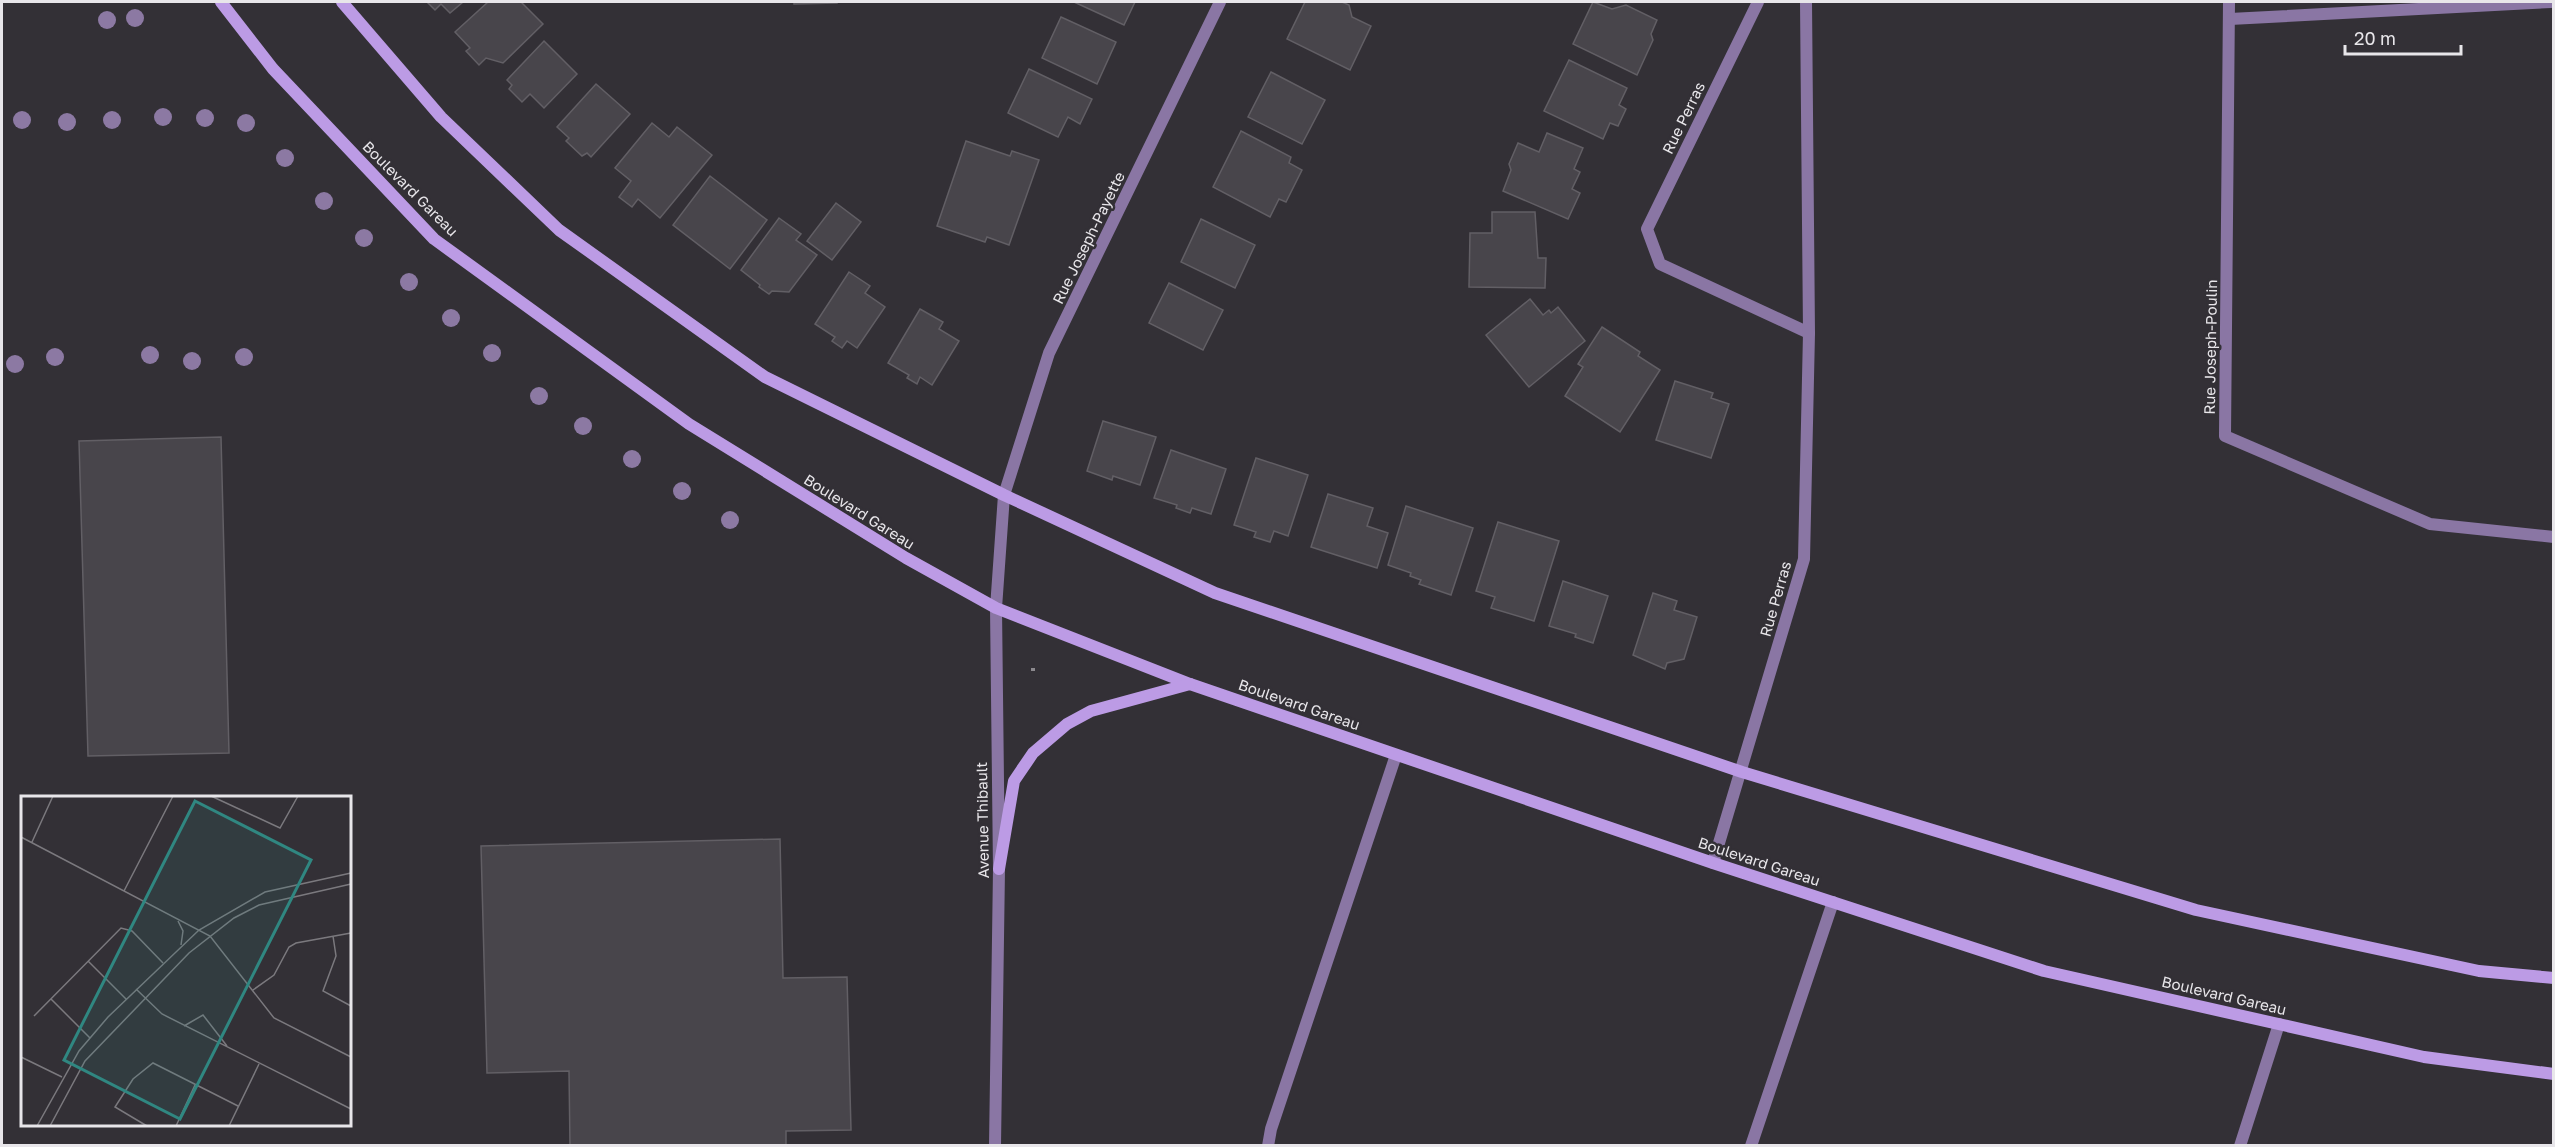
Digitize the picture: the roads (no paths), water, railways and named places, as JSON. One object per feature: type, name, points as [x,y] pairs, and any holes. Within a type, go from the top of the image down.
[{"type":"street","name":"Boulevard Gareau","points":[[221,2],[273,69],[434,239],[689,424],[906,558],[996,608],[1190,684],[1713,863],[2044,971],[2424,1057],[2553,1074]]},
{"type":"street","points":[[342,2],[441,117],[559,230],[765,377],[1004,495],[1215,593],[1742,772],[2196,910],[2479,971],[2553,978]]},
{"type":"street","name":"Rue Joseph-Payette","points":[[1004,495],[1050,353],[1220,2]]},
{"type":"street","name":"Rue Perras","points":[[1758,2],[1647,229],[1660,264],[1809,333]]},
{"type":"street","name":"Rue Perras","points":[[1713,863],[1804,559],[1809,333],[1806,2]]},
{"type":"street","name":"Rue Joseph-Poulin","points":[[2229,2],[2225,436],[2430,524],[2553,537]]},
{"type":"street","points":[[2229,19],[2551,2]]},
{"type":"street","name":"Avenue Thibault","points":[[995,1146],[999,869],[996,608],[1004,495]]},
{"type":"street","points":[[999,869],[1014,781],[1033,753],[1066,724],[1091,711],[1190,684]]},
{"type":"street","points":[[1268,1146],[1271,1129],[1396,755]]},
{"type":"street","points":[[1751,1146],[1833,902]]},
{"type":"street","points":[[2240,1146],[2279,1024]]}]
